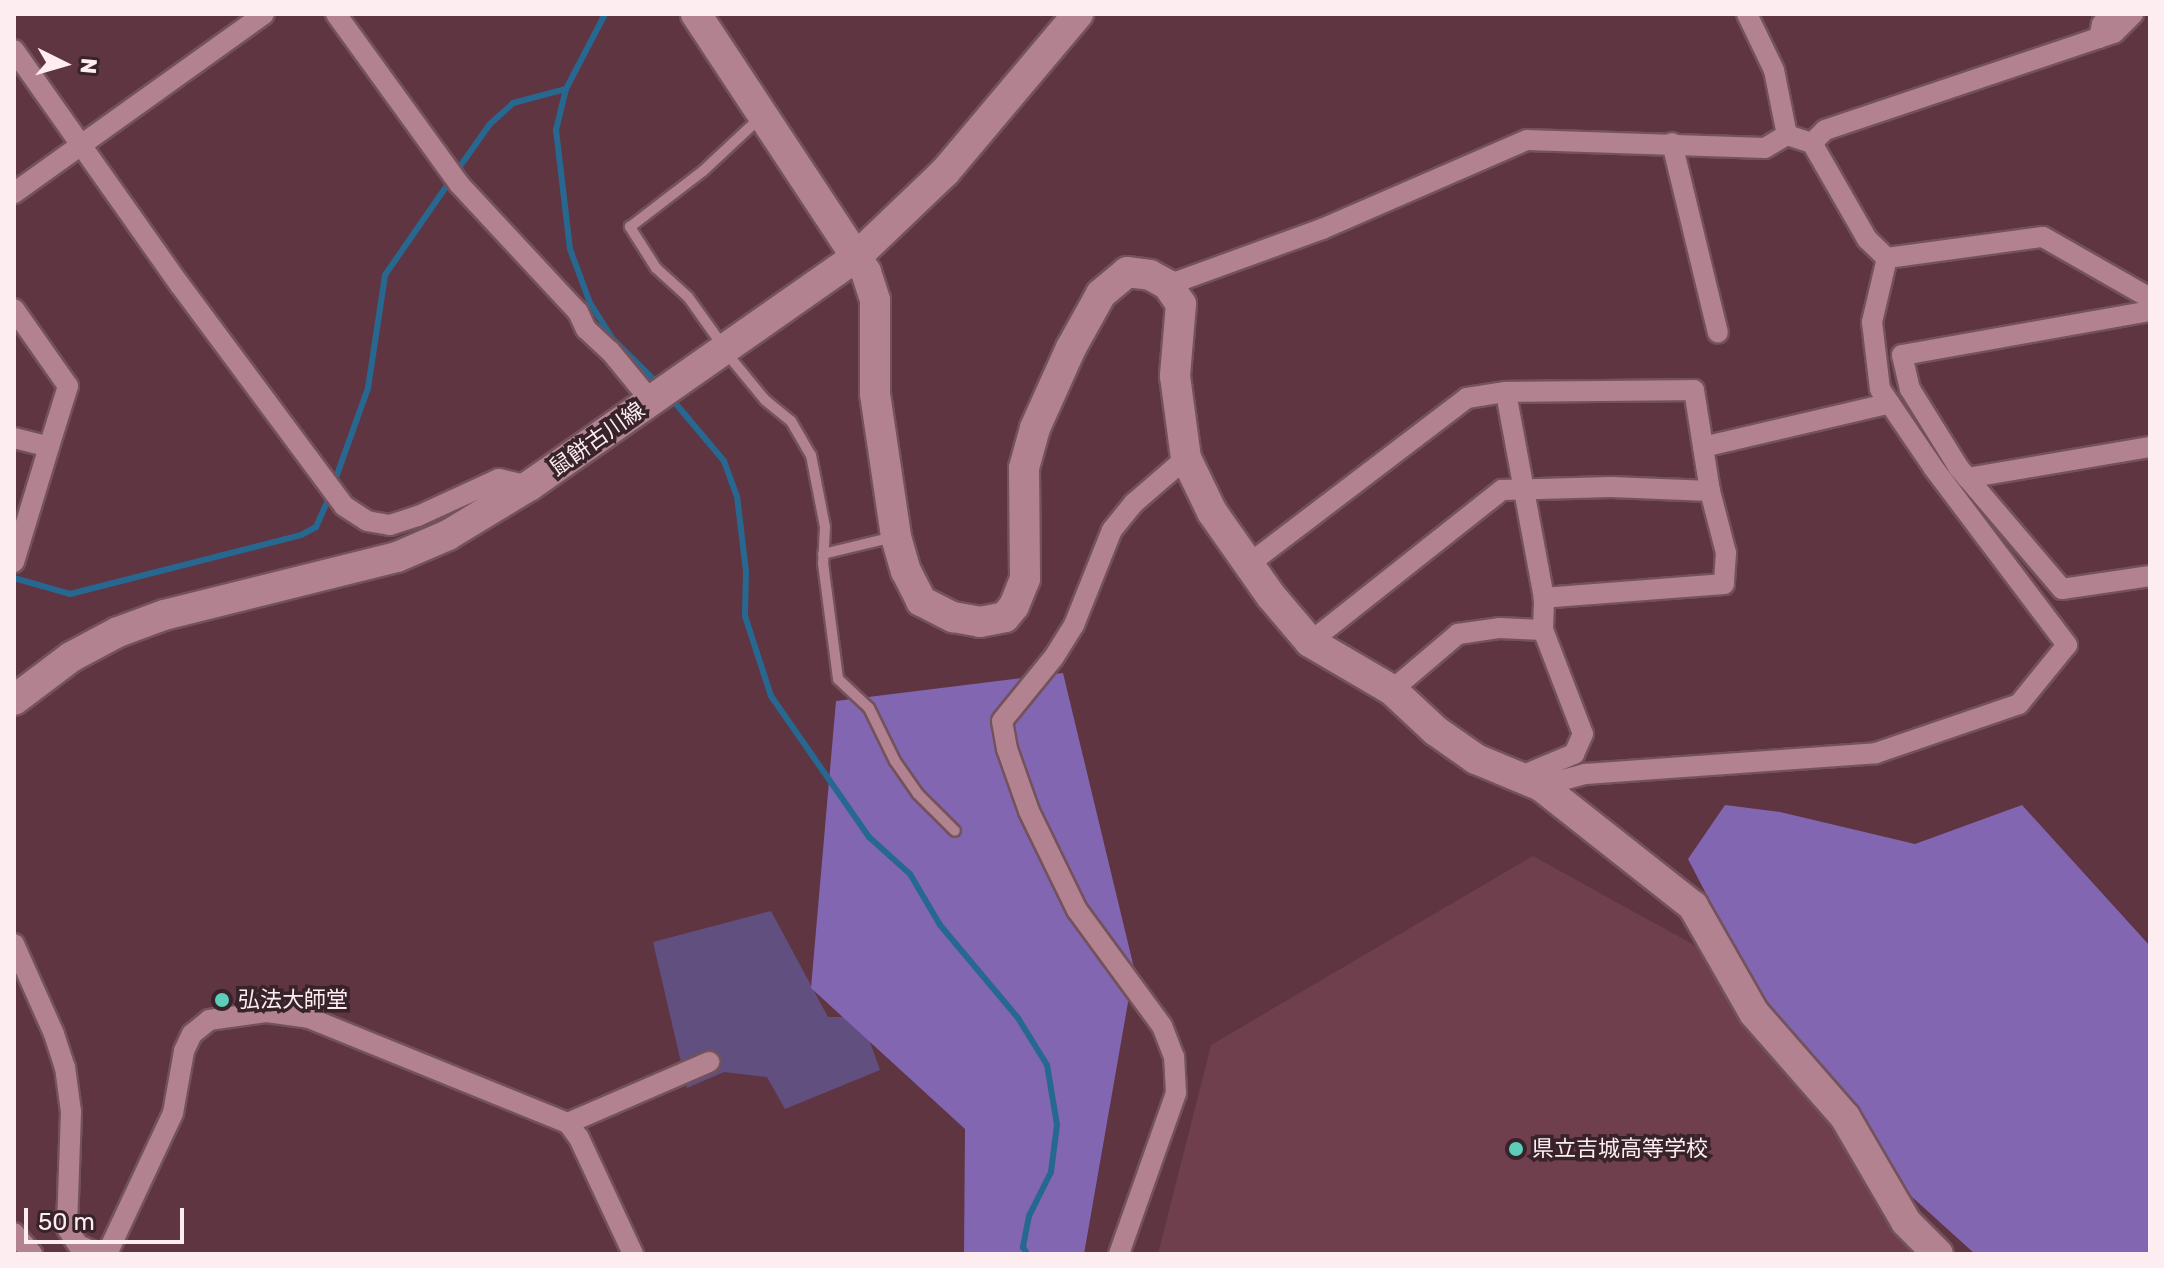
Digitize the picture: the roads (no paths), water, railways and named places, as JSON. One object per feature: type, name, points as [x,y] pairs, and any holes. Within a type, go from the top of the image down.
[{"type":"street","points":[[14,193],[264,14]]},
{"type":"street","points":[[336,14],[455,178],[578,312],[586,329],[659,395]]},
{"type":"street","points":[[696,14],[866,272],[875,300],[875,394],[896,537],[906,571],[921,601],[953,617],[967,620],[980,622],[1005,617],[1025,579],[1024,468],[1035,428],[1065,361],[1101,294],[1127,272],[1150,275],[1168,285],[1181,304],[1175,376],[1186,458],[1212,512],[1310,642],[1392,690],[1436,731],[1476,759],[1530,781],[1693,906],[1754,1013],[1845,1117],[1906,1222],[1938,1254]]},
{"type":"street","name":"鼠餅古川線","points":[[14,700],[71,657],[130,627],[164,615],[397,557],[448,535],[529,486],[659,395],[728,354],[856,257],[945,172],[1078,14]]},
{"type":"street","points":[[1747,14],[1774,70],[1787,135]]},
{"type":"street","points":[[2099,38],[2102,24],[2110,14]]},
{"type":"street","points":[[1812,143],[1825,130],[2114,33],[2133,14]]},
{"type":"street","points":[[14,50],[341,503],[367,521],[390,525],[418,516],[499,479],[529,486]]},
{"type":"street","points":[[1168,285],[1322,229],[1527,140],[1765,148],[1787,135],[1812,143],[1867,239],[1887,258]]},
{"type":"street","points":[[1672,143],[1718,333]]},
{"type":"street","points":[[1887,258],[2043,237],[2150,298]]},
{"type":"street","points":[[1530,781],[1585,774],[1876,753],[2019,704],[2067,645],[1880,389],[1872,322],[1887,258]]},
{"type":"street","points":[[14,309],[68,386],[14,562]]},
{"type":"street","points":[[2150,311],[1902,355],[1910,389],[1959,468],[2062,589],[2150,576]]},
{"type":"street","points":[[1249,564],[1467,398],[1506,392],[1694,390],[1710,491],[1726,553],[1724,584],[1544,598]]},
{"type":"street","points":[[1506,392],[1530,539],[1544,598],[1543,630],[1583,734],[1574,754],[1530,781]]},
{"type":"street","points":[[1703,447],[1890,403]]},
{"type":"street","points":[[14,438],[49,447]]},
{"type":"street","points":[[1967,478],[2150,447]]},
{"type":"street","points":[[1119,1254],[1176,1093],[1174,1057],[1162,1026],[1077,910],[1029,811],[1007,749],[1002,721],[1054,657],[1074,625],[1112,530],[1134,503],[1186,458]]},
{"type":"street","points":[[1310,642],[1502,490],[1611,487],[1710,491]]},
{"type":"street","points":[[1392,690],[1458,634],[1499,628],[1543,630]]},
{"type":"street","points":[[14,944],[25,975],[54,1034],[65,1067],[71,1112],[67,1228],[78,1245],[98,1254]]},
{"type":"street","points":[[107,1254],[173,1113],[184,1051],[198,1027],[209,1020],[267,1012],[309,1018],[568,1123],[579,1138],[633,1254]]},
{"type":"street","points":[[568,1123],[709,1062]]},
{"type":"street","points":[[14,1233],[32,1254]]},
{"type":"lane","points":[[763,115],[703,171],[630,227],[656,268],[688,297],[765,400],[791,421],[811,455],[822,502],[827,544],[823,554],[838,679],[869,708],[895,761],[918,794],[955,831]]},
{"type":"lane","points":[[823,554],[896,537]]},
{"type":"waterway","points":[[605,14],[566,89],[556,130],[570,249],[590,303],[612,338],[658,384]]},
{"type":"waterway","points":[[456,172],[490,124],[513,103],[566,89]]},
{"type":"waterway","points":[[334,483],[368,388],[385,275],[450,181]]},
{"type":"waterway","points":[[671,398],[724,461],[737,496],[746,571],[745,616],[771,696],[869,837],[910,874],[940,925],[1018,1018],[1047,1065],[1057,1125],[1051,1172],[1029,1216],[1023,1247],[1027,1254]]},
{"type":"waterway","points":[[14,578],[70,594],[301,535],[316,527],[331,493]]},
{"type":"place","name":"弘法大師堂","points":[[222,1000]]},
{"type":"place","name":"県立吉城高等学校","points":[[1516,1149]]}]
